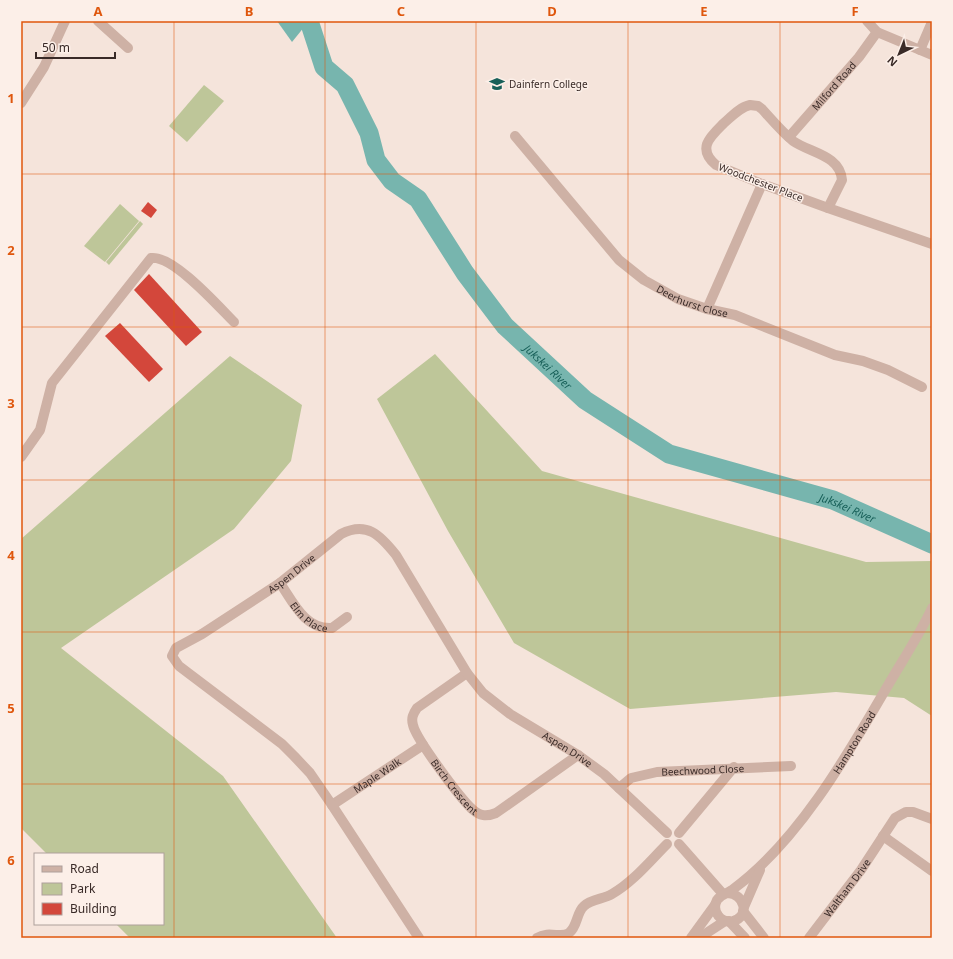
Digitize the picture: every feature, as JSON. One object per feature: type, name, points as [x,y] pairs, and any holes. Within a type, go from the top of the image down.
[{"type":"street","points":[[21,103],[44,67],[65,21]]},
{"type":"street","points":[[98,21],[128,48]]},
{"type":"street","points":[[867,21],[877,32],[932,55]]},
{"type":"street","points":[[920,50],[932,22]]},
{"type":"street","name":"Milford Road","points":[[788,137],[859,56],[877,32]]},
{"type":"street","name":"Woodchester Place","points":[[828,208],[842,180],[838,166],[828,158],[802,146],[788,137],[758,106],[750,105],[738,112],[709,138],[706,151],[710,160],[716,165],[762,184],[828,208],[932,244]]},
{"type":"street","name":"Deerhurst Close","points":[[514,136],[625,266],[669,294],[707,309],[735,315],[835,355],[888,370],[922,387]]},
{"type":"street","points":[[707,309],[762,184]]},
{"type":"street","points":[[21,457],[37,435],[52,383],[150,258],[156,258],[183,272],[234,322]]},
{"type":"street","name":"Aspen Drive","points":[[419,938],[310,773],[282,744],[179,666],[172,656],[176,648],[202,634],[280,583],[341,534],[361,528],[370,530],[380,538],[396,555],[467,673],[477,687],[491,701],[578,755],[604,774],[667,833]]},
{"type":"street","name":"Elm Place","points":[[280,583],[306,620],[314,626],[332,628],[347,617]]},
{"type":"street","name":"Hampton Road","points":[[691,938],[716,906],[718,899],[762,867],[795,827],[857,739],[918,636],[932,608]]},
{"type":"street","name":"Birch Crescent","points":[[467,673],[430,698],[413,713],[413,726],[423,745],[465,803],[479,815],[488,816],[511,803],[578,755]]},
{"type":"street","name":"Maple Walk","points":[[332,805],[423,745]]},
{"type":"street","name":"Beechwood Close","points":[[619,788],[631,778],[645,774],[734,767],[791,766]]},
{"type":"street","points":[[679,833],[734,767]]},
{"type":"street","name":"Waltham Drive","points":[[809,938],[861,870],[895,818],[906,812],[913,812],[932,819]]},
{"type":"street","points":[[679,833],[672,831],[667,833],[665,837],[667,844],[672,847],[679,844]]},
{"type":"street","points":[[679,833],[681,837],[679,844]]},
{"type":"street","points":[[883,836],[932,871]]},
{"type":"street","points":[[538,938],[547,933],[568,934],[574,927],[584,906],[613,894],[667,844]]},
{"type":"street","points":[[679,844],[726,894],[732,893],[740,898],[744,909],[764,938]]},
{"type":"street","name":"Hampton Road","points":[[744,909],[762,867]]},
{"type":"street","points":[[716,906],[717,913],[745,938]]},
{"type":"street","points":[[699,938],[727,921],[738,919],[744,909]]},
{"type":"green space","points":[[204,85],[224,101],[187,142],[169,126]]},
{"type":"green space","points":[[120,204],[139,221],[105,262],[84,246]]},
{"type":"green space","points":[[140,221],[143,224],[109,265],[106,262]]},
{"type":"green space","points":[[435,354],[542,471],[866,562],[932,561],[932,716],[904,698],[836,692],[630,709],[514,643],[448,531],[377,399]]},
{"type":"green space","points":[[230,356],[302,405],[291,461],[234,529],[61,648],[223,776],[337,938],[130,938],[117,925],[164,925],[164,853],[46,853],[21,828],[21,539]]},
{"type":"water","points":[[277,21],[309,21],[292,42]]},
{"type":"building","points":[[148,202],[157,210],[151,218],[141,211]]},
{"type":"building","points":[[149,274],[202,332],[186,346],[134,290]]},
{"type":"building","points":[[120,323],[163,369],[149,382],[105,336]]},
{"type":"waterway","name":"Jukskei River","points":[[309,21],[324,67],[345,85],[369,133],[376,160],[392,181],[418,199],[465,273],[505,326],[585,400],[669,454],[833,500],[932,544]]},
{"type":"place","name":"Dainfern College","points":[[497,84]]}]
